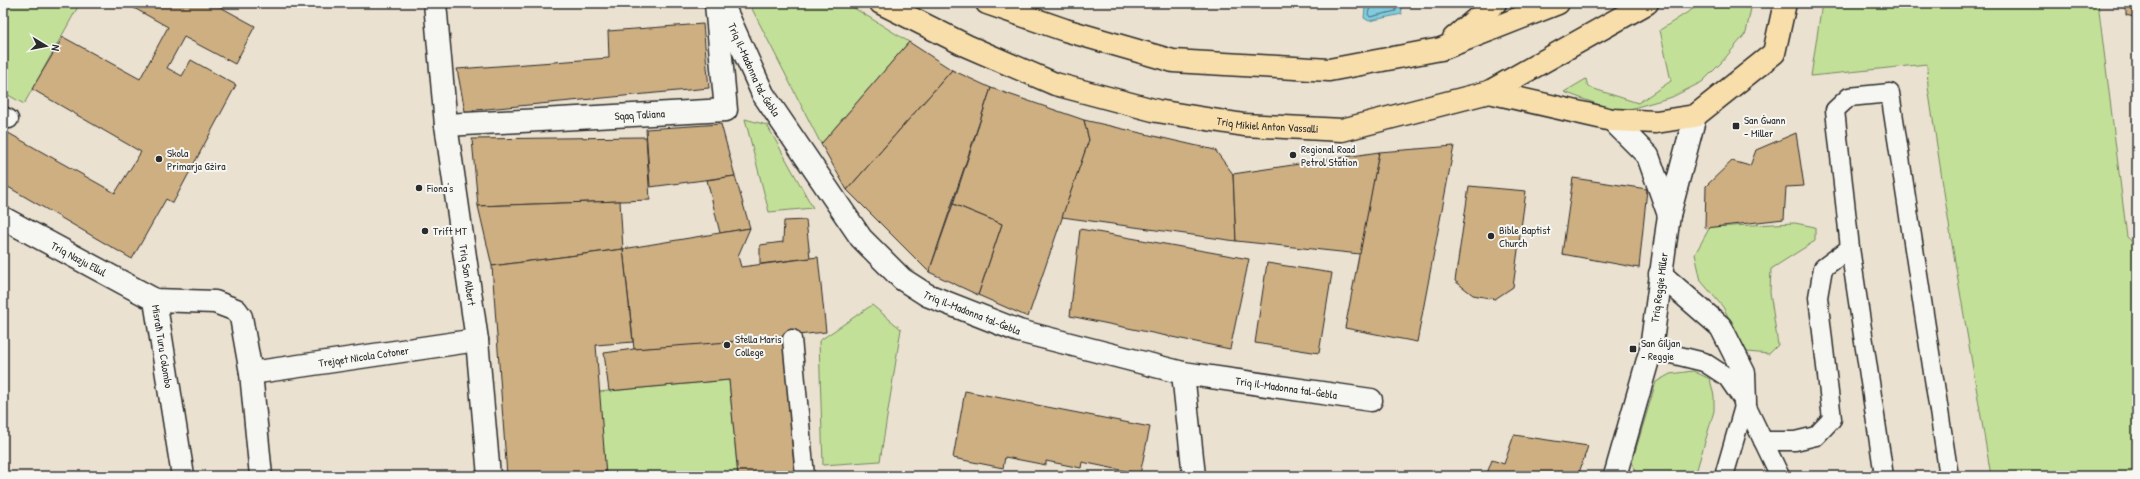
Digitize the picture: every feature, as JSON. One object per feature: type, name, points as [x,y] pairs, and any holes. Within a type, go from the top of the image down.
[{"type":"highway","points":[[987,3],[1064,30],[1173,61],[1329,70],[1441,49],[1558,3]]},
{"type":"highway","points":[[1441,49],[1496,3]]},
{"type":"highway","name":"Triq Mikiel Anton Vassalli","points":[[881,4],[967,46],[1054,84],[1157,111],[1244,125],[1342,130],[1489,92],[1647,3]]},
{"type":"highway","points":[[1489,92],[1612,120],[1656,122],[1695,116],[1774,53],[1786,3]]},
{"type":"street","name":"Triq San Albert","points":[[435,3],[446,125],[477,340],[489,476]]},
{"type":"street","name":"Sqaq Taliana","points":[[446,125],[726,110],[716,3]]},
{"type":"street","name":"Triq il-Madonna tal-Ġebla","points":[[722,3],[763,94],[861,238],[902,279],[927,295],[1019,331],[1183,373],[1370,400]]},
{"type":"street","name":"Triq Reggie Miller","points":[[1615,476],[1651,349],[1669,215],[1695,116]]},
{"type":"street","name":"Triq Reggie Miller","points":[[1612,120],[1648,156],[1669,215]]},
{"type":"street","name":"Triq Nazju Ellul","points":[[3,218],[155,300]]},
{"type":"street","points":[[1660,274],[1721,327],[1744,373],[1745,403]]},
{"type":"street","name":"Misraħ Turu Colombo","points":[[183,476],[155,300],[215,302],[236,310],[241,317],[251,373],[261,476]]},
{"type":"street","name":"Trejqet Nicola Cotoner","points":[[251,373],[477,340]]},
{"type":"street","points":[[1183,373],[1194,476]]},
{"type":"lane","points":[[1884,476],[1850,248],[1835,110],[1849,98],[1890,93],[1949,476]]},
{"type":"lane","points":[[1763,441],[1795,441],[1816,436],[1832,419],[1818,298],[1823,268],[1850,248]]},
{"type":"lane","points":[[792,339],[805,476]]},
{"type":"lane","points":[[1651,349],[1704,362],[1727,377],[1745,403],[1780,476]]},
{"type":"lane","points":[[1724,476],[1745,403]]},
{"type":"green space","points":[[3,3],[80,3],[24,104],[3,92]]},
{"type":"green space","points":[[749,3],[846,3],[909,42],[821,144]]},
{"type":"green space","points":[[1702,3],[1752,3],[1746,33],[1721,63],[1702,82],[1672,97],[1619,112],[1564,92],[1586,79],[1588,87],[1638,103],[1671,81],[1660,30]]},
{"type":"green space","points":[[1822,3],[2098,3],[2127,237],[2137,246],[2137,476],[1991,476],[1952,244],[1928,87],[1927,64],[1811,76]]},
{"type":"green space","points":[[745,119],[767,125],[813,208],[769,212]]},
{"type":"green space","points":[[1795,223],[1815,227],[1815,241],[1771,269],[1770,292],[1778,345],[1769,354],[1747,352],[1723,307],[1701,281],[1695,254],[1710,227]]},
{"type":"green space","points":[[872,305],[901,329],[880,461],[823,465],[819,341]]},
{"type":"green space","points":[[1693,371],[1710,379],[1714,396],[1714,411],[1695,476],[1636,476],[1632,462],[1656,382],[1670,374]]},
{"type":"green space","points":[[729,380],[738,476],[606,476],[598,392]]},
{"type":"water","points":[[1368,3],[1400,3],[1402,14],[1369,21],[1364,18],[1365,7]]},
{"type":"building","points":[[125,3],[213,3],[255,26],[235,64],[184,37],[167,68],[182,76],[191,60],[236,85],[173,203],[166,199],[132,259],[3,184],[3,130],[115,193],[141,152],[32,89],[63,37],[140,79],[168,27]]},
{"type":"building","points":[[2126,3],[2137,3],[2137,18],[2126,15]]},
{"type":"building","points":[[703,24],[709,88],[465,111],[457,69],[609,58],[608,31]]},
{"type":"building","points":[[909,42],[952,70],[847,190],[821,144]]},
{"type":"building","points":[[952,70],[991,88],[929,272],[847,190]]},
{"type":"building","points":[[991,88],[1084,120],[1089,140],[1028,317],[978,295],[1002,224],[953,204]]},
{"type":"building","points":[[1084,120],[1215,150],[1233,174],[1236,241],[1062,217],[1089,140]]},
{"type":"building","points":[[721,124],[735,176],[650,187],[646,129]]},
{"type":"building","points":[[1796,133],[1804,186],[1786,187],[1784,219],[1705,228],[1706,186],[1732,161],[1750,166],[1756,150]]},
{"type":"building","points":[[646,137],[650,200],[478,206],[472,139]]},
{"type":"building","points":[[1454,146],[1417,342],[1345,328],[1379,152]]},
{"type":"building","points":[[1379,152],[1360,254],[1236,241],[1233,174]]},
{"type":"building","points":[[735,176],[750,228],[720,233],[707,180]]},
{"type":"building","points":[[1573,178],[1647,189],[1639,268],[1562,254]]},
{"type":"building","name":"Bible Baptist Church","points":[[1469,186],[1526,191],[1513,287],[1495,299],[1473,295],[1455,281]]},
{"type":"building","points":[[620,201],[623,249],[492,266],[478,206]]},
{"type":"building","points":[[953,204],[1002,224],[978,295],[929,272]]},
{"type":"building","points":[[806,220],[810,258],[760,264],[760,245],[783,242],[784,221]]},
{"type":"building","points":[[750,228],[738,256],[741,267],[818,257],[826,332],[702,345],[634,349],[623,249]]},
{"type":"building","points":[[1080,229],[1249,259],[1230,349],[1070,316]]},
{"type":"building","points":[[623,249],[633,342],[596,345],[606,476],[507,476],[492,266]]},
{"type":"building","points":[[1267,263],[1332,273],[1319,353],[1255,343]]},
{"type":"building","points":[[783,338],[795,476],[738,476],[729,380],[609,391],[604,353],[634,349]]},
{"type":"building","points":[[965,391],[1150,427],[1140,474],[1082,462],[1081,468],[1046,461],[1046,465],[1005,457],[1003,468],[953,458]]},
{"type":"building","points":[[1514,435],[1588,446],[1578,476],[1486,476],[1492,460],[1504,464]]},
{"type":"place","name":"San Ġwann - Miller","points":[[1736,126]]},
{"type":"place","name":"Regional Road Petrol Station","points":[[1293,155]]},
{"type":"place","name":"Skola Primarja Gżira","points":[[159,159]]},
{"type":"place","name":"Fiona's","points":[[419,188]]},
{"type":"place","name":"Trift MT","points":[[425,231]]},
{"type":"place","name":"Bible Baptist Church","points":[[1491,236]]},
{"type":"place","name":"Stella Maris College","points":[[727,345]]},
{"type":"place","name":"San Ġiljan - Reggie","points":[[1633,349]]}]
